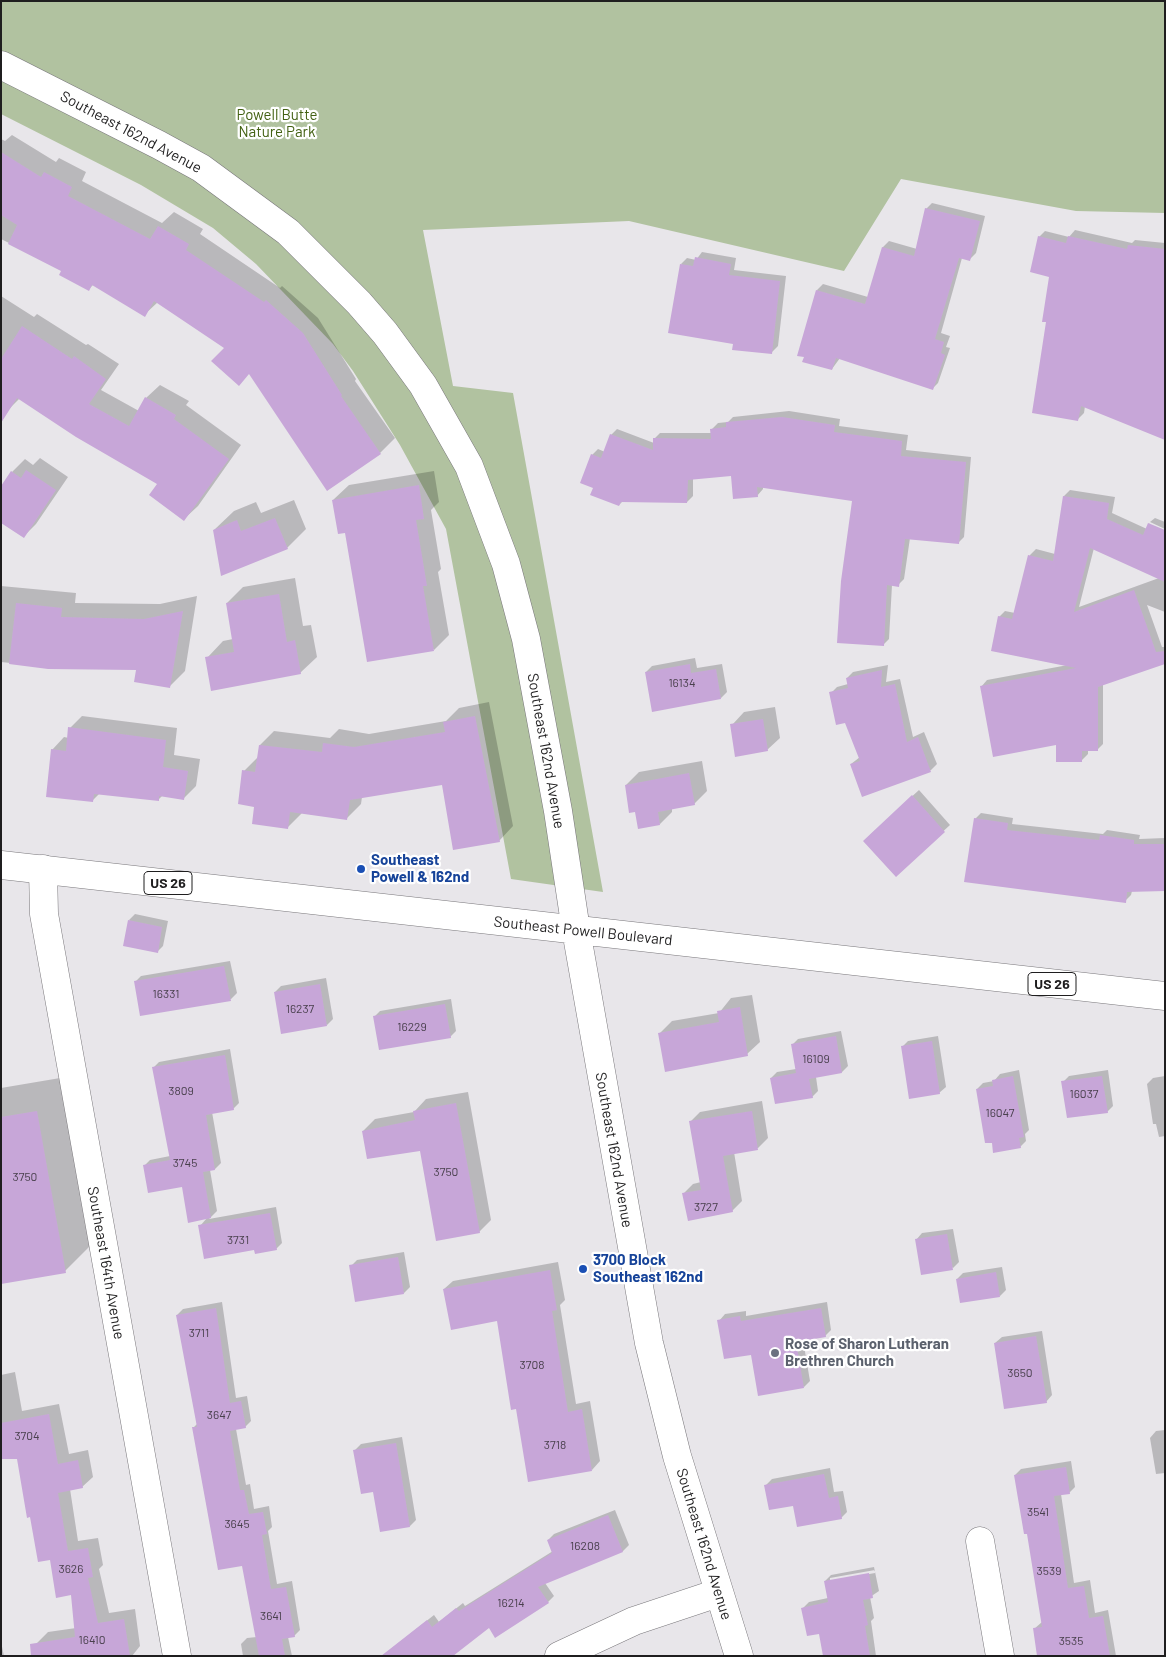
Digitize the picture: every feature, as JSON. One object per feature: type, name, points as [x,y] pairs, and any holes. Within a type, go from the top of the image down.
[{"type":"street","name":"Southeast 162nd Avenue","points":[[1,64],[184,159],[280,226],[311,253],[385,333],[422,385],[469,466],[506,564],[526,639],[558,811],[576,930],[647,1333],[677,1456],[739,1656]]},
{"type":"street","name":"Southeast Powell Boulevard","points":[[1,864],[1165,996]]},
{"type":"street","name":"Southeast 164th Avenue","points":[[43,869],[44,914],[178,1656]]},
{"type":"street","points":[[980,1541],[1000,1656]]},
{"type":"street","points":[[559,1656],[634,1621],[718,1593]]},
{"type":"green space","name":"Powell Butte Nature Park","points":[[1,1],[1165,1],[1165,213],[1076,211],[901,179],[844,271],[629,221],[423,230],[453,386],[513,393],[603,892],[511,879],[446,529],[400,445],[353,371],[333,344],[256,264],[213,228],[141,185],[1,114]]},
{"type":"building","points":[[1,152],[41,177],[44,172],[72,187],[68,196],[150,239],[158,226],[189,244],[186,250],[264,302],[266,300],[303,333],[341,396],[381,454],[327,491],[249,374],[239,386],[211,361],[224,348],[154,301],[145,317],[92,285],[89,291],[59,275],[61,271],[8,244],[17,225],[1,215]]},
{"type":"building","points":[[925,208],[980,221],[970,261],[959,258],[935,339],[944,342],[941,353],[945,355],[933,390],[836,358],[832,370],[802,362],[804,357],[797,356],[816,290],[865,304],[882,247],[914,256]]},
{"type":"building","points":[[1038,236],[1066,243],[1068,236],[1127,249],[1128,245],[1165,249],[1165,440],[1081,406],[1078,421],[1032,413],[1046,322],[1042,322],[1049,277],[1030,272]]},
{"type":"building","points":[[695,257],[731,264],[729,275],[780,281],[772,354],[732,350],[733,344],[668,333],[680,264],[693,266]]},
{"type":"building","points":[[22,326],[72,359],[74,356],[106,379],[89,404],[129,426],[145,397],[176,415],[174,419],[229,459],[184,521],[149,495],[157,484],[76,437],[17,398],[1,423],[1,359]]},
{"type":"building","points":[[782,417],[835,425],[834,432],[902,441],[901,456],[966,462],[959,544],[905,539],[899,587],[887,585],[884,646],[837,643],[841,581],[852,501],[757,487],[758,497],[733,499],[731,476],[688,480],[687,503],[621,502],[619,506],[590,495],[593,488],[580,483],[591,454],[601,458],[610,434],[653,450],[653,438],[711,439],[710,429],[726,427],[726,422]]},
{"type":"building","points":[[26,470],[56,490],[24,538],[1,523],[1,486],[11,471],[21,478]]},
{"type":"building","points":[[419,485],[424,519],[416,520],[427,586],[423,586],[434,651],[367,662],[345,533],[338,534],[332,500]]},
{"type":"building","points":[[1063,496],[1109,503],[1107,519],[1143,535],[1148,523],[1165,530],[1165,582],[1090,548],[1074,612],[1134,590],[1156,652],[1165,651],[1165,664],[1098,687],[1098,751],[1082,751],[1082,762],[1056,762],[1056,745],[993,757],[980,686],[1076,668],[991,651],[998,616],[1012,619],[1028,555],[1053,561]]},
{"type":"building","points":[[275,518],[288,549],[221,576],[213,530],[237,520],[241,531]]},
{"type":"building","points":[[279,594],[287,642],[295,640],[301,674],[211,691],[205,657],[234,652],[226,603]]},
{"type":"building","points":[[16,603],[62,608],[61,617],[144,619],[183,611],[170,688],[134,682],[136,670],[48,669],[9,664]]},
{"type":"building","points":[[690,664],[691,673],[716,669],[721,699],[652,712],[645,672]]},
{"type":"building","points":[[882,670],[881,687],[895,684],[907,742],[918,737],[931,772],[862,797],[850,764],[860,761],[845,723],[836,725],[829,692],[848,688],[846,678]]},
{"type":"building","points":[[475,716],[500,842],[453,850],[442,785],[350,800],[347,820],[290,812],[288,829],[252,824],[254,807],[238,804],[242,770],[255,772],[259,745],[322,752],[323,743],[354,747],[445,732],[443,722]]},
{"type":"building","points":[[763,719],[768,751],[735,757],[730,724]]},
{"type":"building","points":[[68,727],[166,740],[163,767],[188,771],[184,800],[159,796],[159,801],[94,794],[93,802],[46,797],[51,749],[66,751]]},
{"type":"building","points":[[689,773],[695,805],[658,812],[660,825],[638,829],[635,812],[629,813],[625,785]]},
{"type":"building","points":[[912,795],[945,832],[896,877],[863,841]]},
{"type":"building","points":[[974,818],[1008,823],[1007,830],[1099,840],[1100,835],[1134,840],[1134,844],[1165,844],[1165,891],[1127,892],[1126,903],[964,882]]},
{"type":"building","points":[[128,920],[162,927],[158,953],[123,946]]},
{"type":"building","points":[[224,966],[231,1001],[140,1016],[134,981]]},
{"type":"building","points":[[320,984],[327,1026],[281,1034],[274,992]]},
{"type":"building","points":[[445,1004],[451,1038],[379,1050],[373,1016]]},
{"type":"building","points":[[740,1007],[748,1056],[665,1072],[658,1033],[719,1022],[717,1011]]},
{"type":"building","points":[[836,1036],[842,1073],[809,1079],[813,1098],[775,1104],[770,1078],[796,1073],[791,1044]]},
{"type":"building","points":[[932,1041],[940,1094],[909,1099],[901,1046]]},
{"type":"building","points":[[225,1055],[234,1110],[206,1115],[215,1170],[203,1172],[211,1218],[188,1223],[182,1187],[148,1193],[143,1165],[170,1160],[152,1067]]},
{"type":"building","points":[[1013,1076],[1024,1137],[1019,1138],[1021,1148],[993,1153],[992,1143],[985,1143],[976,1089],[993,1086],[992,1080]]},
{"type":"building","points":[[1102,1076],[1108,1113],[1067,1118],[1061,1081]]},
{"type":"building","points":[[456,1103],[480,1233],[436,1241],[420,1151],[367,1159],[362,1131],[415,1120],[413,1111]]},
{"type":"building","points":[[37,1111],[66,1273],[1,1284],[1,1117]]},
{"type":"building","points":[[752,1111],[758,1150],[723,1156],[733,1212],[688,1221],[682,1193],[701,1190],[689,1121]]},
{"type":"building","points":[[270,1213],[277,1250],[255,1254],[254,1250],[204,1259],[198,1225]]},
{"type":"building","points":[[947,1234],[953,1270],[921,1275],[915,1239]]},
{"type":"building","points":[[398,1257],[404,1294],[355,1302],[349,1265]]},
{"type":"building","points":[[550,1270],[557,1310],[552,1311],[568,1412],[582,1409],[592,1471],[528,1482],[516,1409],[511,1410],[497,1321],[451,1330],[443,1289]]},
{"type":"building","points":[[996,1272],[1000,1297],[960,1303],[956,1279]]},
{"type":"building","points":[[216,1308],[230,1403],[241,1401],[246,1428],[230,1431],[240,1490],[244,1490],[249,1514],[263,1512],[267,1534],[262,1535],[271,1589],[286,1587],[295,1637],[282,1639],[285,1656],[259,1656],[242,1566],[218,1570],[192,1427],[197,1427],[176,1315]]},
{"type":"building","name":"Rose of Sharon Lutheran Brethren Church","points":[[821,1308],[826,1337],[796,1342],[804,1388],[758,1396],[751,1355],[724,1359],[717,1320],[740,1316],[741,1321]]},
{"type":"building","points":[[1036,1336],[1047,1403],[1004,1409],[994,1343]]},
{"type":"building","points":[[49,1414],[58,1464],[78,1460],[83,1488],[58,1493],[68,1551],[88,1548],[93,1577],[88,1578],[98,1623],[124,1619],[130,1656],[31,1656],[30,1644],[75,1637],[71,1595],[56,1598],[50,1560],[38,1562],[30,1517],[27,1518],[17,1459],[1,1459],[1,1423]]},
{"type":"building","points":[[396,1443],[410,1527],[380,1532],[373,1492],[361,1494],[353,1450]]},
{"type":"building","points":[[1066,1467],[1070,1494],[1054,1496],[1068,1588],[1084,1586],[1089,1618],[1103,1616],[1110,1656],[1037,1656],[1033,1628],[1042,1627],[1027,1534],[1024,1534],[1014,1475]]},
{"type":"building","points":[[824,1474],[829,1498],[838,1496],[842,1519],[797,1527],[793,1506],[769,1510],[764,1485]]},
{"type":"building","points":[[608,1515],[623,1552],[538,1587],[549,1603],[495,1638],[489,1628],[453,1656],[381,1656],[427,1620],[432,1627],[456,1608],[459,1611],[552,1553],[547,1540]]},
{"type":"building","points":[[869,1573],[873,1598],[863,1600],[868,1625],[865,1626],[870,1656],[823,1656],[819,1634],[807,1636],[801,1608],[828,1602],[824,1581]]},
{"type":"place","name":"Southeast Powell & 162nd","points":[[361,869]]},
{"type":"place","name":"3700 Block Southeast 162nd","points":[[583,1269]]},
{"type":"place","name":"Rose of Sharon Lutheran Brethren Church","points":[[775,1353]]}]
